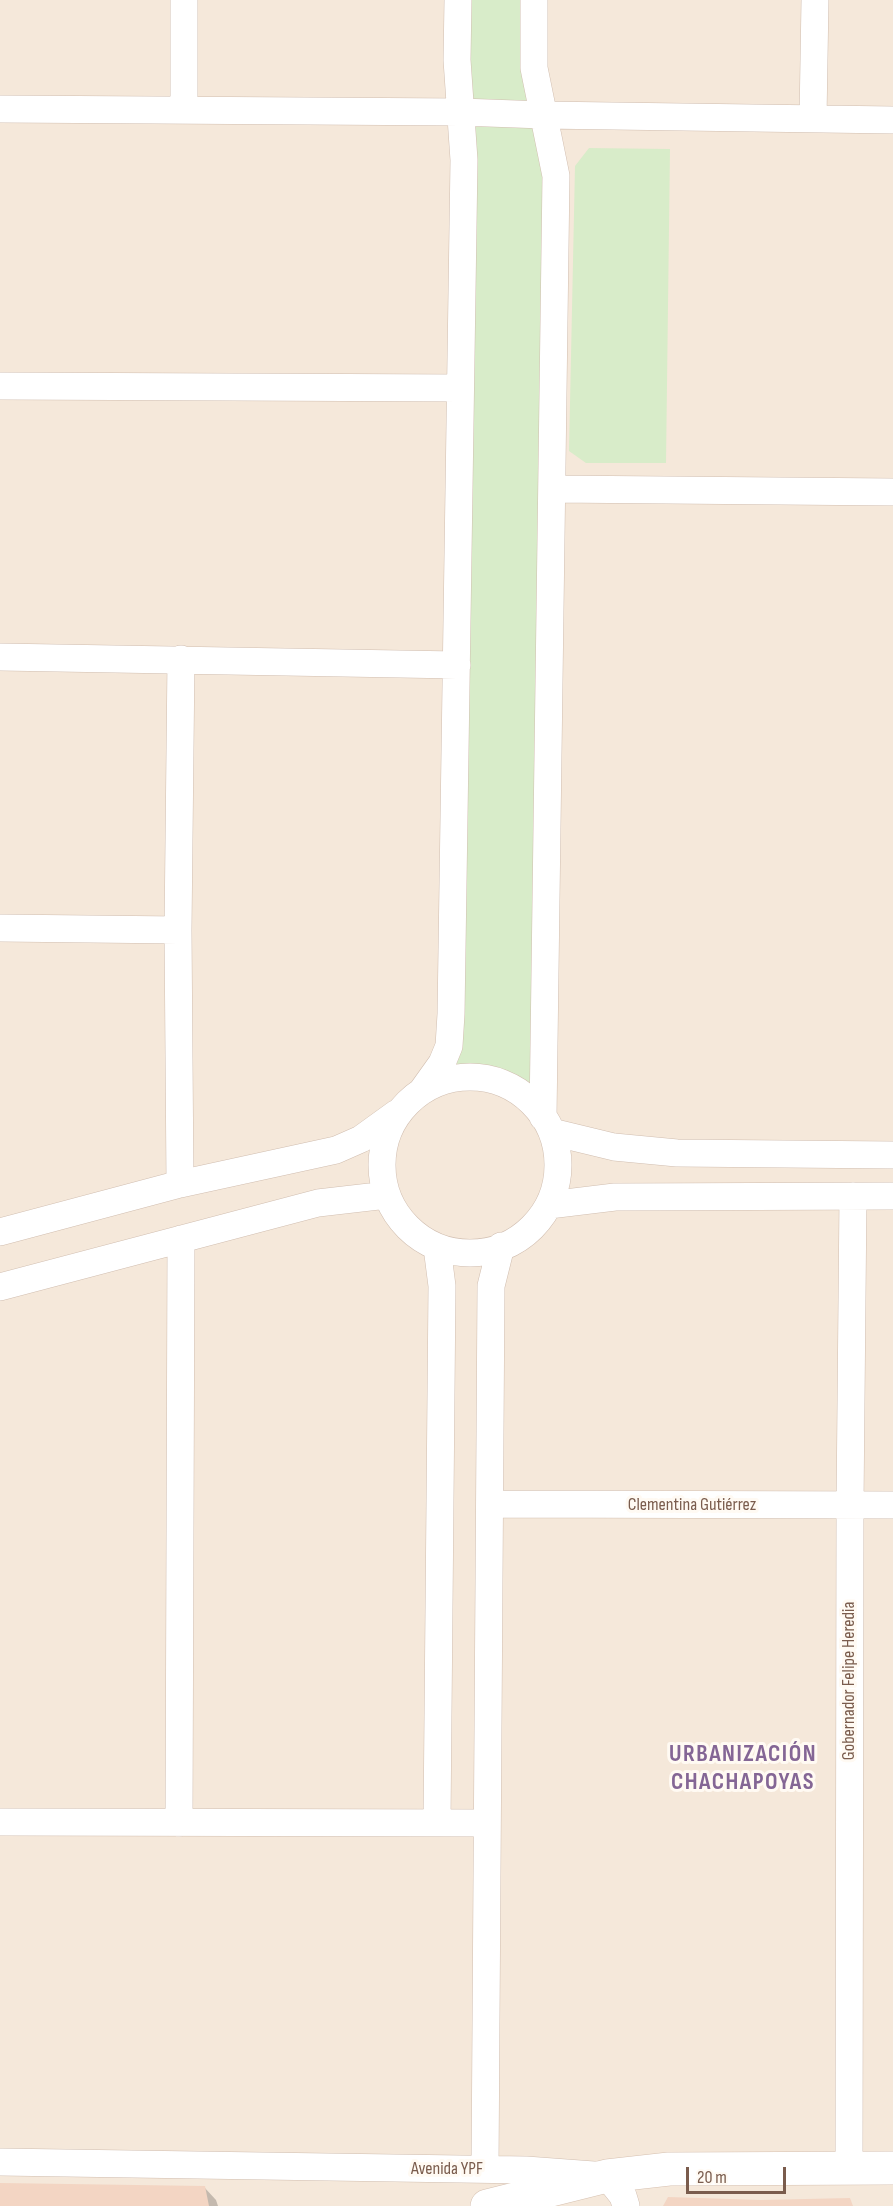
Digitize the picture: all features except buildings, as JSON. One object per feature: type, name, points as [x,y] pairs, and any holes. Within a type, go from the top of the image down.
[{"type":"street","points":[[184,0],[184,109]]},
{"type":"street","points":[[0,1232],[180,1184],[336,1149],[362,1139],[422,1091],[442,1063],[449,1046],[452,1014],[464,160],[457,60],[458,0]]},
{"type":"street","points":[[400,1110],[386,1137],[381,1166],[387,1195],[398,1217],[416,1235],[437,1247],[459,1252],[481,1252],[508,1244],[532,1228],[549,1206],[556,1183],[558,1157],[548,1124],[556,176],[534,68],[534,0]]},
{"type":"street","points":[[813,119],[815,0]]},
{"type":"street","points":[[0,108],[461,112],[893,120]]},
{"type":"street","points":[[0,386],[460,388]]},
{"type":"street","points":[[553,489],[893,492]]},
{"type":"street","points":[[0,657],[457,665]]},
{"type":"street","points":[[180,1184],[178,930],[181,659]]},
{"type":"street","points":[[0,928],[178,930]]},
{"type":"street","points":[[422,1091],[450,1079],[477,1077],[502,1083],[526,1097],[548,1124],[614,1147],[677,1154],[893,1155]]},
{"type":"street","points":[[0,1287],[318,1203],[387,1195]]},
{"type":"street","name":"Gobernador Felipe Heredia","points":[[849,2167],[853,1196]]},
{"type":"street","points":[[549,1206],[615,1197],[893,1196]]},
{"type":"street","points":[[178,1823],[181,1239]]},
{"type":"street","points":[[485,2169],[491,1286],[501,1246]]},
{"type":"street","points":[[437,1247],[442,1286],[437,1822]]},
{"type":"street","name":"Clementina Gutiérrez","points":[[491,1504],[893,1505]]},
{"type":"street","points":[[0,1822],[487,1823]]},
{"type":"street","name":"Avenida YPF","points":[[0,2162],[424,2170],[485,2169],[607,2176],[669,2169],[893,2168]]},
{"type":"street","points":[[487,2206],[607,2176],[623,2196],[626,2206]]},
{"type":"shaded area","points":[[0,0],[893,0],[893,2206],[0,2206]]},
{"type":"green space","points":[[458,0],[534,0],[556,176],[543,1117],[503,1084],[430,1080],[449,1046]]},
{"type":"green space","points":[[589,148],[670,149],[666,463],[586,463],[569,451],[575,166]]},
{"type":"district","name":"URBANIZACIÓN CHACHAPOYAS","points":[[743,1769]]}]
